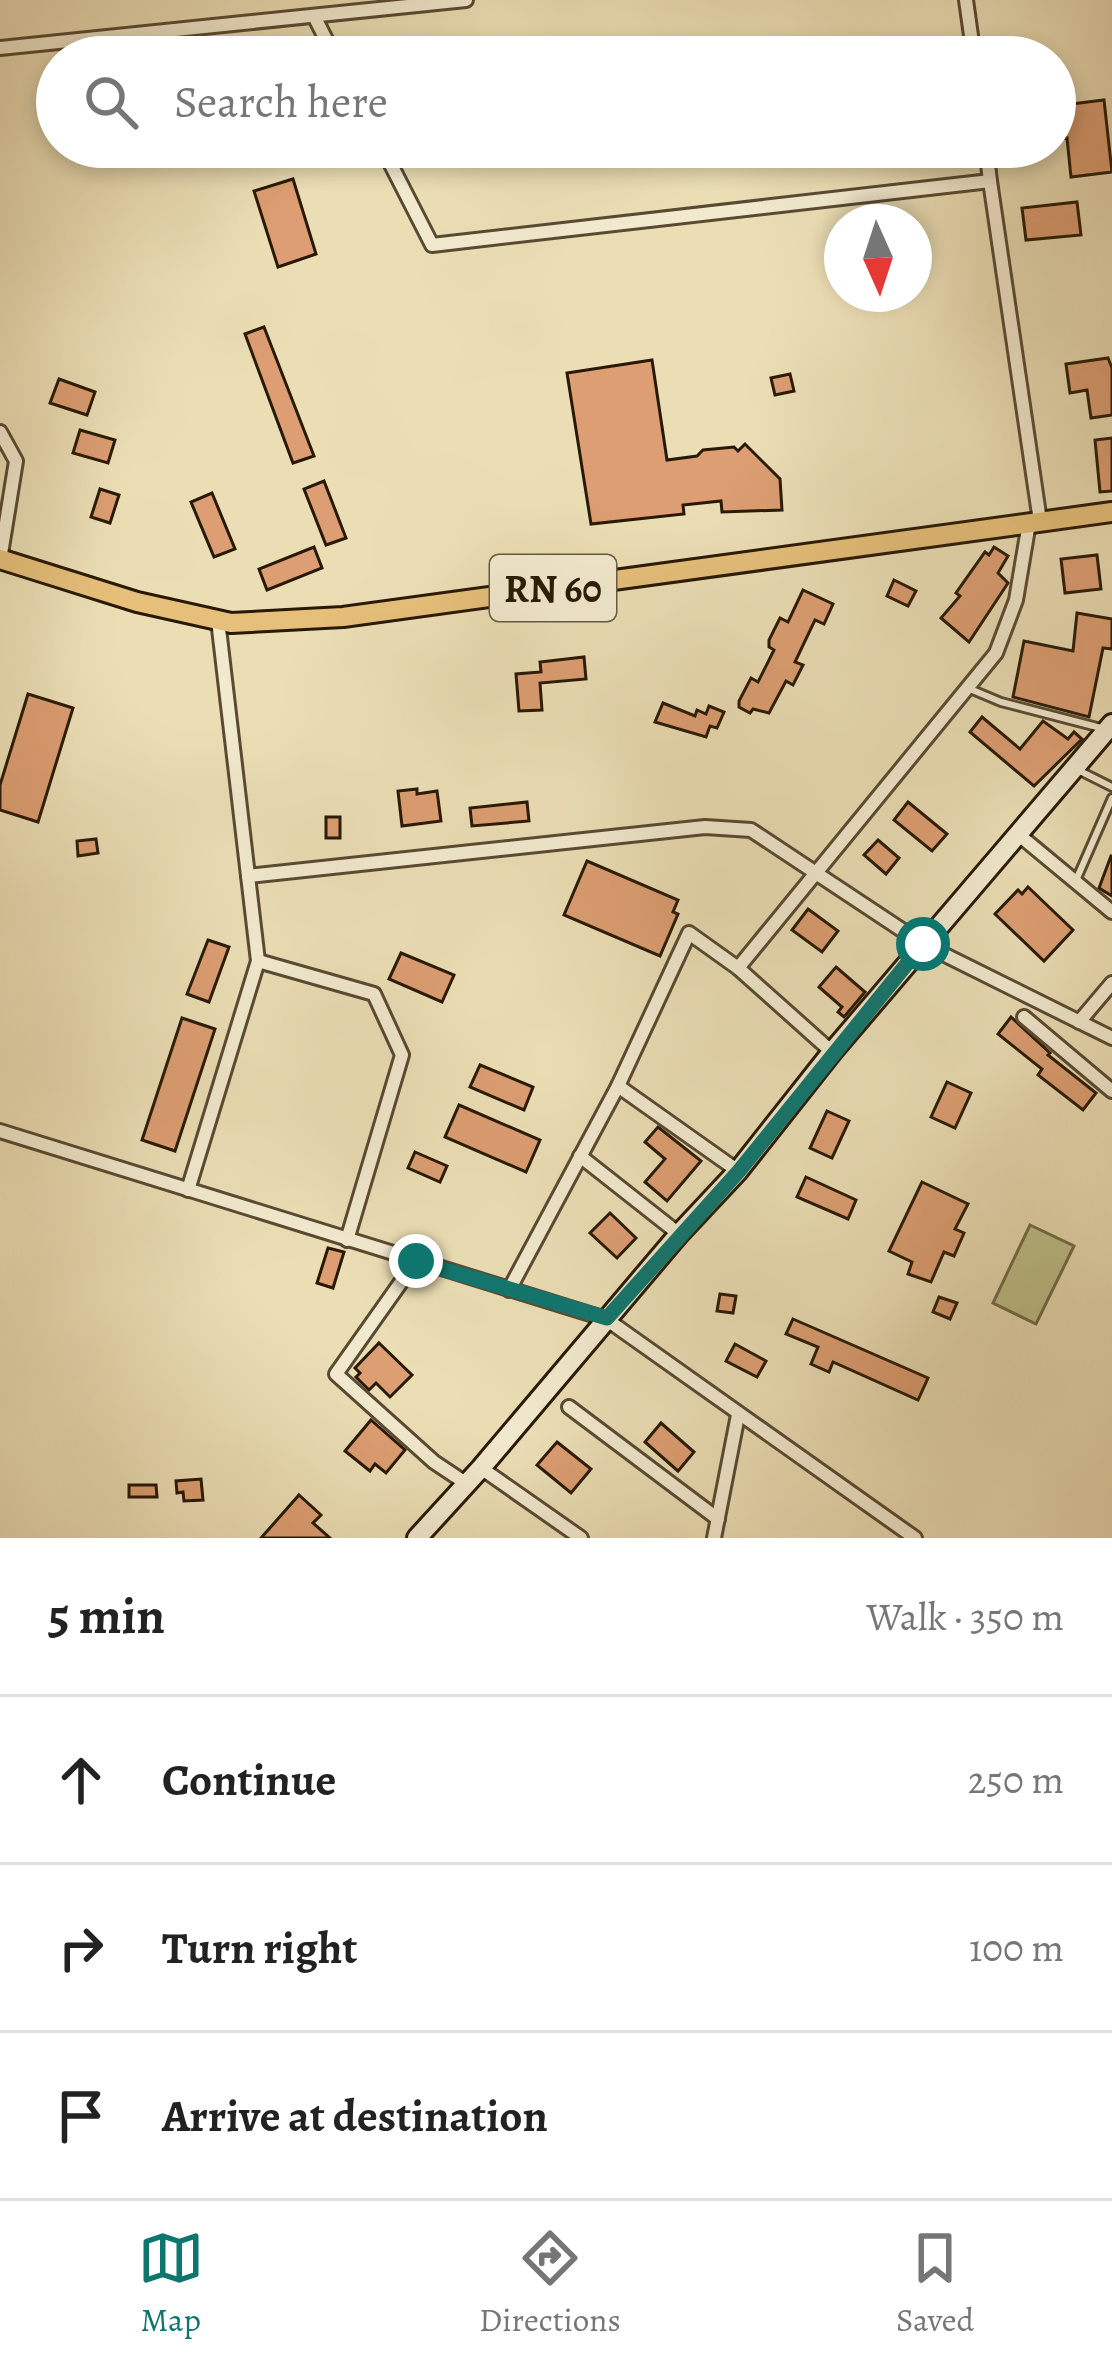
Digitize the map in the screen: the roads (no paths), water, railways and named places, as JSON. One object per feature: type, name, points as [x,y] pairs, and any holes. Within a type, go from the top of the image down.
[{"type":"main road","name":"RN 60","points":[[0,559],[137,602],[231,623],[343,617],[1112,512]]},
{"type":"main road","points":[[417,1538],[739,1171],[832,1052],[1110,727]]},
{"type":"street","points":[[118,36],[466,0]]},
{"type":"street","points":[[966,0],[971,36]]},
{"type":"street","points":[[314,16],[324,36]]},
{"type":"street","points":[[0,48],[36,44]]},
{"type":"street","points":[[393,168],[432,245],[990,182]]},
{"type":"street","points":[[738,968],[996,653],[1016,600],[1035,522],[988,168]]},
{"type":"street","points":[[0,432],[16,460],[0,559]]},
{"type":"street","points":[[188,1190],[258,961],[218,620]]},
{"type":"street","points":[[248,876],[705,827],[751,830],[923,944],[1112,1038]]},
{"type":"street","points":[[1018,834],[1112,912]]},
{"type":"street","points":[[509,1290],[618,1086],[689,933],[738,968],[832,1052]]},
{"type":"street","points":[[258,961],[374,994],[402,1055],[347,1240]]},
{"type":"street","points":[[1078,1022],[1112,983]]},
{"type":"street","points":[[1090,1008],[1112,1005]]},
{"type":"street","points":[[1024,1017],[1112,1090]]},
{"type":"street","points":[[618,1086],[739,1171]]},
{"type":"street","points":[[0,1131],[607,1318],[915,1538]]},
{"type":"street","points":[[580,1156],[679,1234]]},
{"type":"street","points":[[416,1261],[336,1374],[434,1462],[467,1484]]},
{"type":"street","points":[[568,1407],[718,1519]]},
{"type":"street","points":[[714,1538],[739,1415]]},
{"type":"street","points":[[481,1468],[580,1538]]},
{"type":"lane","points":[[967,687],[1001,702],[1110,727]]},
{"type":"lane","points":[[1074,768],[1112,788]]},
{"type":"lane","points":[[1075,882],[1112,798]]}]
